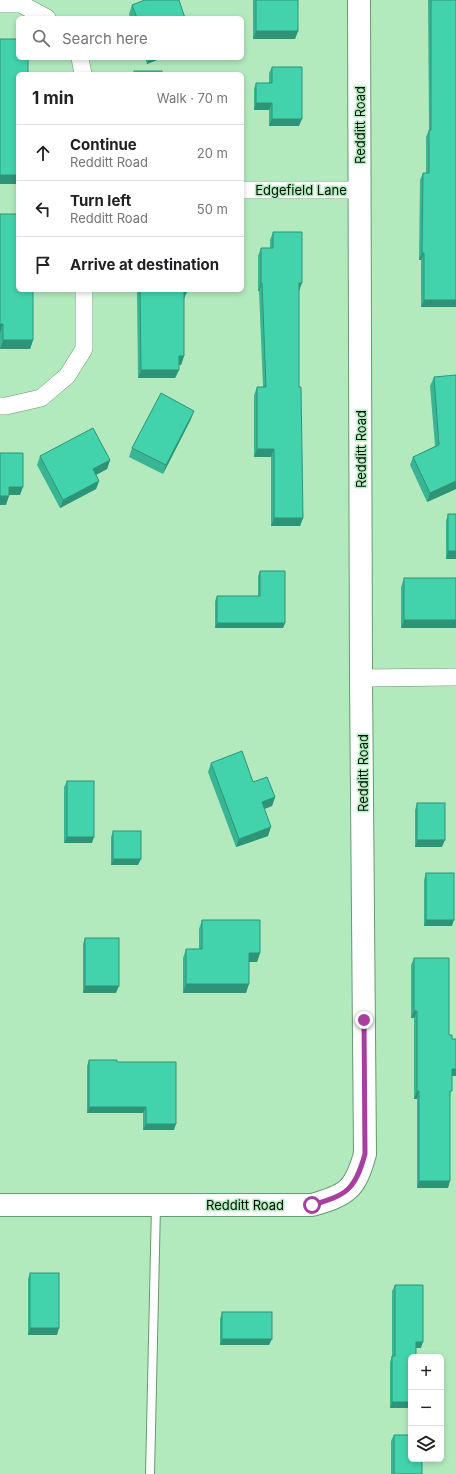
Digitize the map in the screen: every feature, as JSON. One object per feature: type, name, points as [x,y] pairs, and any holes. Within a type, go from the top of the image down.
[{"type":"street","name":"Redditt Road","points":[[0,1205],[312,1205],[333,1199],[348,1191],[360,1174],[365,1154],[361,678],[359,0]]},
{"type":"street","points":[[0,4],[21,4],[43,16]]},
{"type":"street","points":[[80,60],[83,72]]},
{"type":"street","name":"Edgefield Lane","points":[[244,190],[360,190]]},
{"type":"street","points":[[0,406],[41,398],[68,376],[84,348],[84,292]]},
{"type":"street","points":[[361,678],[456,677]]},
{"type":"lane","points":[[150,1474],[156,1205]]},
{"type":"building","points":[[145,0],[179,0],[184,16],[136,16],[132,5]]},
{"type":"building","points":[[256,0],[298,0],[298,31],[256,31]]},
{"type":"building","points":[[431,0],[456,0],[456,300],[424,300],[424,253],[422,253],[423,173],[429,173],[429,130],[431,130]]},
{"type":"building","points":[[0,39],[16,39],[16,60],[28,60],[28,72],[16,72],[16,175],[0,175]]},
{"type":"building","points":[[272,67],[302,67],[302,119],[272,119],[272,103],[256,103],[256,83],[272,83]]},
{"type":"building","points":[[134,71],[162,71],[162,72]]},
{"type":"building","points":[[0,214],[16,214],[16,292],[33,292],[33,340],[3,340],[3,324],[0,324]]},
{"type":"building","points":[[273,232],[302,232],[302,283],[299,283],[299,387],[301,387],[303,518],[274,518],[274,449],[257,449],[257,387],[266,387],[261,283],[261,248],[273,248]]},
{"type":"building","points":[[140,292],[184,292],[184,356],[179,356],[179,370],[141,370]]},
{"type":"building","points":[[456,375],[456,481],[430,493],[413,457],[439,445],[434,377]]},
{"type":"building","points":[[161,393],[194,411],[166,465],[132,448]]},
{"type":"building","points":[[93,428],[110,460],[93,469],[99,481],[63,500],[40,456]]},
{"type":"building","points":[[0,453],[23,453],[23,487],[9,487],[9,496],[0,496]]},
{"type":"building","points":[[448,514],[456,514],[456,551],[448,551]]},
{"type":"building","points":[[260,571],[285,571],[285,623],[217,623],[217,596],[260,596]]},
{"type":"building","points":[[404,578],[456,578],[456,620],[404,620]]},
{"type":"building","points":[[242,751],[253,782],[267,777],[275,797],[262,802],[271,827],[239,839],[211,763]]},
{"type":"building","points":[[67,781],[94,781],[94,837],[67,837]]},
{"type":"building","points":[[417,803],[445,803],[445,840],[417,840]]},
{"type":"building","points":[[113,831],[141,831],[141,859],[113,859]]},
{"type":"building","points":[[426,873],[454,873],[454,920],[426,920]]},
{"type":"building","points":[[202,920],[260,920],[260,953],[249,953],[249,984],[186,984],[186,949],[202,949]]},
{"type":"building","points":[[85,938],[119,938],[119,986],[85,986]]},
{"type":"building","points":[[414,958],[449,958],[449,1035],[452,1035],[452,1039],[456,1039],[456,1069],[452,1069],[452,1091],[450,1091],[450,1181],[419,1181],[419,1091],[417,1091],[417,1011],[414,1011]]},
{"type":"building","points":[[89,1060],[117,1060],[117,1062],[176,1062],[176,1124],[146,1124],[146,1107],[89,1107]]},
{"type":"building","points":[[30,1273],[59,1273],[59,1328],[30,1328]]},
{"type":"building","points":[[395,1285],[423,1285],[423,1342],[416,1342],[416,1354],[408,1354],[408,1402],[392,1402],[392,1356],[395,1356]]},
{"type":"building","points":[[222,1312],[272,1312],[272,1339],[222,1339]]},
{"type":"building","points":[[394,1435],[408,1435],[408,1462],[422,1462],[422,1474],[394,1474]]},
{"type":"route","points":[[312,1205],[333,1199],[348,1191],[360,1174],[365,1154],[364,1020]]}]
